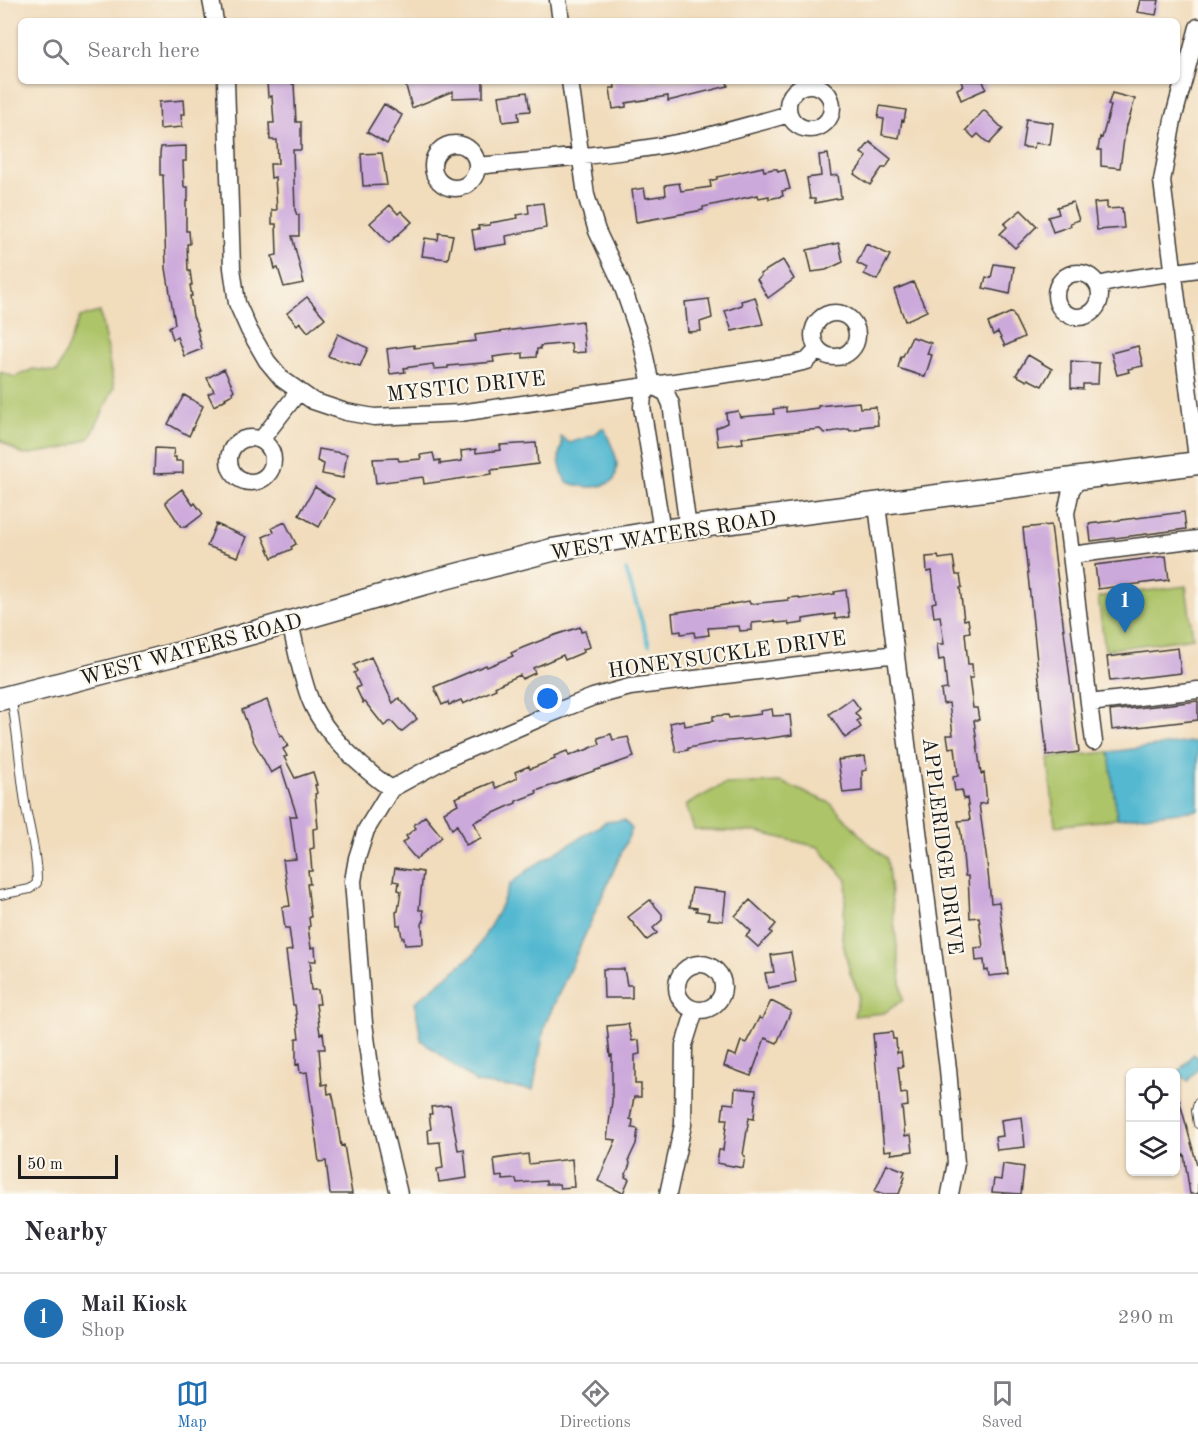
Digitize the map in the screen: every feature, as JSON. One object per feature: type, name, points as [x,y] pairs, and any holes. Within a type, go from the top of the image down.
[{"type":"street","points":[[211,0],[214,18]]},
{"type":"street","points":[[558,0],[561,18]]},
{"type":"street","points":[[1182,65],[1198,27]]},
{"type":"street","name":"MYSTIC DRIVE","points":[[226,84],[232,268],[237,303],[267,362],[282,379],[313,401],[346,412],[374,417],[460,412],[790,365],[807,361],[818,349]]},
{"type":"street","points":[[570,84],[586,195],[597,231],[624,292],[642,343],[651,385],[643,396],[642,407],[662,531]]},
{"type":"street","points":[[1179,84],[1162,182],[1198,464]]},
{"type":"street","points":[[477,166],[581,156],[684,141],[789,114]]},
{"type":"street","points":[[1098,285],[1198,269]]},
{"type":"street","points":[[651,385],[666,393],[671,404],[688,528]]},
{"type":"street","points":[[261,440],[299,391]]},
{"type":"street","name":"WEST WATERS ROAD","points":[[5,698],[290,623],[422,584],[552,550],[662,531],[1198,464]]},
{"type":"street","points":[[1079,478],[1071,490],[1066,513],[1094,742]]},
{"type":"street","points":[[1041,483],[1057,497],[1066,513]]},
{"type":"street","name":"APPLERIDGE DRIVE","points":[[877,505],[948,1069],[956,1163],[950,1194]]},
{"type":"street","points":[[1071,555],[1198,539]]},
{"type":"street","points":[[290,623],[306,687],[316,711],[331,733],[391,789],[366,830],[357,858],[353,881],[357,955],[373,1088],[399,1194]]},
{"type":"street","name":"HONEYSUCKLE DRIVE","points":[[391,789],[446,759],[593,697],[630,687],[896,654]]},
{"type":"street","points":[[1089,703],[1198,690]]},
{"type":"street","points":[[668,1194],[683,1125],[684,1045],[695,1010]]},
{"type":"lane","points":[[0,896],[30,890],[37,883],[37,861],[27,812],[18,738],[5,698]]},
{"type":"lane","points":[[1198,1103],[1196,1111],[1198,1124]]},
{"type":"green space","points":[[100,312],[114,388],[90,438],[62,449],[23,455],[0,440],[0,372],[15,377],[33,369],[57,372],[80,317]]},
{"type":"green space","points":[[1186,586],[1193,638],[1105,650],[1098,597]]},
{"type":"green space","points":[[1109,752],[1117,819],[1055,826],[1048,758]]},
{"type":"green space","points":[[781,782],[830,803],[865,840],[887,859],[903,1000],[884,1013],[854,1016],[859,994],[850,973],[842,938],[847,880],[818,847],[757,832],[694,830],[686,805],[724,784]]},
{"type":"water","points":[[602,428],[605,429],[615,454],[617,466],[614,480],[591,487],[566,482],[559,459],[562,446],[561,437],[570,443],[594,435]]},
{"type":"water","points":[[1198,741],[1198,810],[1117,819],[1109,752]]},
{"type":"water","points":[[624,820],[632,829],[545,1025],[533,1090],[477,1083],[421,1040],[415,1002],[474,954],[498,912],[510,884],[535,865],[606,822]]},
{"type":"water","points":[[1193,1054],[1198,1057],[1198,1068],[1188,1081],[1180,1075],[1180,1070]]},
{"type":"building","points":[[1140,0],[1159,0],[1156,15],[1137,12]]},
{"type":"building","points":[[267,84],[294,84],[296,122],[301,122],[301,150],[293,150],[295,210],[299,215],[299,236],[292,236],[304,283],[284,287],[278,268],[275,269],[272,256],[277,255],[276,224],[272,224],[272,210],[277,210],[275,177],[271,178],[270,164],[278,164],[277,140],[270,140],[269,123],[274,123],[272,96],[268,97]]},
{"type":"building","points":[[411,84],[483,84],[483,97],[453,98],[453,91],[412,108],[406,86]]},
{"type":"building","points":[[614,84],[728,84],[728,86],[668,101],[668,96],[626,103],[626,107],[613,109],[610,88],[615,88]]},
{"type":"building","points":[[962,84],[984,84],[986,89],[961,100],[957,89],[963,86]]},
{"type":"building","points":[[527,92],[530,111],[518,112],[519,120],[503,122],[499,96]]},
{"type":"building","points":[[1112,93],[1135,99],[1126,125],[1120,168],[1101,166],[1101,150],[1098,150],[1111,106],[1108,105]]},
{"type":"building","points":[[184,100],[185,114],[181,114],[182,127],[160,129],[159,102]]},
{"type":"building","points":[[384,104],[402,115],[387,144],[367,132]]},
{"type":"building","points":[[880,106],[906,110],[899,138],[882,135],[884,119],[878,118]]},
{"type":"building","points":[[984,110],[1003,129],[989,144],[978,134],[974,138],[966,130]]},
{"type":"building","points":[[1026,119],[1053,123],[1050,145],[1035,143],[1034,148],[1022,147]]},
{"type":"building","points":[[870,142],[891,159],[870,185],[854,174],[867,157],[861,153]]},
{"type":"building","points":[[186,146],[186,161],[183,161],[184,187],[188,187],[186,231],[189,231],[190,244],[187,244],[188,271],[190,271],[192,285],[190,285],[192,296],[190,296],[193,316],[199,330],[197,330],[202,349],[184,356],[177,337],[173,339],[169,327],[175,324],[166,268],[163,175],[160,175],[160,153],[161,147]]},
{"type":"building","points":[[382,153],[387,185],[363,186],[361,154]]},
{"type":"building","points":[[828,154],[831,176],[838,175],[841,198],[815,203],[815,199],[810,199],[807,178],[821,176],[819,155]]},
{"type":"building","points":[[763,167],[764,171],[785,170],[790,189],[782,191],[783,196],[769,199],[769,196],[759,198],[758,195],[703,207],[703,210],[636,222],[632,190],[644,188],[646,198],[666,195],[665,185],[679,183],[681,191],[711,187],[710,181],[717,177]]},
{"type":"building","points":[[1073,202],[1079,220],[1070,223],[1071,226],[1053,232],[1048,217],[1059,214],[1057,207]]},
{"type":"building","points":[[1107,202],[1107,209],[1122,208],[1124,228],[1097,230],[1094,203]]},
{"type":"building","points":[[543,203],[546,228],[506,236],[507,244],[475,249],[472,230],[479,229],[478,226],[518,218],[517,215],[529,213],[528,205]]},
{"type":"building","points":[[390,205],[398,214],[401,211],[412,222],[389,243],[370,223]]},
{"type":"building","points":[[1021,210],[1037,226],[1015,248],[1000,234],[1007,227],[1004,224]]},
{"type":"building","points":[[439,233],[453,235],[448,259],[422,256],[425,238],[438,240]]},
{"type":"building","points":[[839,243],[843,262],[826,270],[812,272],[807,250]]},
{"type":"building","points":[[866,244],[890,255],[877,280],[864,274],[867,268],[857,263]]},
{"type":"building","points":[[783,260],[794,279],[768,298],[757,279],[761,276],[760,274]]},
{"type":"building","points":[[994,264],[1014,267],[1010,294],[983,288],[986,277],[991,278]]},
{"type":"building","points":[[913,282],[927,311],[905,321],[894,290]]},
{"type":"building","points":[[307,297],[325,318],[308,332],[300,322],[297,325],[287,313]]},
{"type":"building","points":[[755,297],[763,324],[732,331],[725,311],[742,305],[741,301]]},
{"type":"building","points":[[709,299],[712,318],[700,322],[701,331],[688,332],[685,302]]},
{"type":"building","points":[[1012,312],[1024,337],[1005,346],[998,332],[993,335],[988,323]]},
{"type":"building","points":[[582,321],[585,352],[572,353],[571,343],[540,346],[536,357],[523,358],[523,353],[493,357],[494,362],[434,369],[433,364],[404,368],[405,372],[390,374],[387,349],[476,341],[475,335]]},
{"type":"building","points":[[338,334],[368,348],[360,366],[328,356]]},
{"type":"building","points":[[912,337],[931,343],[927,354],[932,355],[925,377],[898,368],[901,356]]},
{"type":"building","points":[[1138,346],[1143,366],[1128,369],[1129,372],[1117,375],[1111,353]]},
{"type":"building","points":[[1028,355],[1052,369],[1042,386],[1016,375]]},
{"type":"building","points":[[1071,361],[1099,363],[1098,384],[1083,384],[1083,389],[1071,388]]},
{"type":"building","points":[[224,369],[234,390],[233,394],[214,406],[208,394],[214,391],[207,378]]},
{"type":"building","points":[[184,395],[203,406],[189,436],[168,424]]},
{"type":"building","points":[[859,402],[860,408],[876,407],[878,425],[850,431],[849,429],[824,433],[820,429],[778,433],[742,438],[743,443],[718,446],[716,428],[727,423],[726,413],[738,411],[740,417],[774,414],[773,409],[786,407],[786,412]]},
{"type":"building","points":[[536,443],[538,464],[491,470],[492,474],[424,484],[423,477],[376,483],[373,459],[398,458],[399,461],[421,459],[420,455],[433,453],[435,461],[440,460],[440,464],[462,461],[461,451],[476,449],[476,453],[501,450],[500,445]]},
{"type":"building","points":[[155,448],[174,449],[173,457],[176,457],[176,461],[183,461],[183,473],[154,474]]},
{"type":"building","points":[[319,449],[347,454],[343,478],[322,474],[324,464],[317,461]]},
{"type":"building","points":[[315,487],[334,499],[319,527],[299,515]]},
{"type":"building","points":[[182,489],[193,505],[195,503],[203,514],[186,527],[181,527],[165,502]]},
{"type":"building","points":[[1184,512],[1186,529],[1091,541],[1089,524]]},
{"type":"building","points":[[285,522],[296,544],[291,547],[292,549],[272,558],[263,537],[274,532],[272,528]]},
{"type":"building","points":[[216,524],[246,537],[238,557],[207,546]]},
{"type":"building","points":[[1051,525],[1079,752],[1047,756],[1023,528]]},
{"type":"building","points":[[938,556],[939,559],[953,557],[956,575],[960,575],[964,620],[968,619],[970,632],[965,633],[968,664],[972,664],[973,678],[969,678],[973,708],[977,708],[979,720],[974,720],[987,803],[979,804],[991,903],[999,902],[1008,974],[989,976],[988,970],[985,971],[984,960],[976,961],[975,948],[983,947],[979,917],[970,918],[968,876],[965,876],[958,821],[970,820],[967,798],[964,799],[962,790],[955,791],[953,777],[958,776],[955,747],[949,748],[947,735],[953,735],[949,703],[943,704],[941,690],[947,689],[944,659],[939,660],[937,644],[944,644],[940,616],[934,617],[932,603],[936,602],[932,571],[927,572],[926,557]]},
{"type":"building","points":[[1166,556],[1169,580],[1098,589],[1095,565]]},
{"type":"building","points":[[846,590],[849,617],[835,619],[835,614],[803,619],[803,623],[789,625],[788,622],[776,623],[775,621],[752,623],[752,630],[740,631],[739,626],[708,628],[709,635],[695,637],[694,632],[681,634],[681,631],[674,632],[672,613],[749,601],[750,604],[788,600],[788,598],[799,597],[800,599],[835,594],[834,592]]},
{"type":"building","points":[[580,627],[581,632],[585,631],[590,647],[583,649],[584,652],[565,660],[563,655],[533,668],[535,673],[522,679],[520,675],[463,704],[461,700],[442,705],[434,687],[513,656],[511,653],[522,648]]},
{"type":"building","points":[[1178,648],[1181,673],[1110,681],[1107,657]]},
{"type":"building","points":[[371,657],[393,703],[399,698],[417,719],[401,732],[391,721],[384,726],[365,702],[363,703],[356,688],[360,686],[354,673],[357,671],[354,665]]},
{"type":"building","points":[[852,698],[860,709],[855,713],[860,719],[857,721],[861,727],[845,738],[829,714]]},
{"type":"building","points":[[267,700],[280,736],[282,735],[288,746],[283,749],[287,756],[284,757],[295,778],[313,772],[317,785],[315,785],[317,793],[315,794],[318,828],[313,829],[314,848],[310,849],[312,871],[308,871],[310,884],[307,884],[311,917],[308,927],[311,948],[315,947],[316,961],[310,961],[311,970],[309,970],[311,990],[318,990],[320,1004],[316,1004],[320,1034],[323,1033],[325,1049],[319,1049],[322,1085],[327,1084],[328,1094],[332,1093],[352,1194],[330,1194],[326,1161],[319,1162],[307,1072],[300,1073],[299,1064],[296,1065],[296,1038],[299,1038],[286,951],[292,950],[289,928],[285,928],[282,907],[290,906],[283,860],[296,859],[290,816],[297,816],[281,767],[271,773],[254,742],[242,710]]},
{"type":"building","points":[[1198,701],[1198,720],[1112,730],[1110,711]]},
{"type":"building","points":[[772,709],[773,716],[790,715],[792,735],[718,742],[676,752],[670,723],[684,720],[685,726],[713,721],[713,716],[728,715],[729,718],[761,714],[760,711]]},
{"type":"building","points":[[611,734],[613,740],[628,737],[634,757],[536,791],[537,793],[474,822],[481,838],[466,845],[457,825],[452,829],[444,812],[458,804],[455,798],[493,782],[496,788],[517,778],[515,772],[555,759],[554,756],[567,751],[569,756],[581,752],[600,744],[598,738]]},
{"type":"building","points":[[865,756],[867,770],[862,771],[862,791],[843,793],[838,760]]},
{"type":"building","points":[[425,816],[442,837],[416,859],[402,843],[408,839],[406,836],[416,828],[414,825]]},
{"type":"building","points":[[395,868],[423,872],[419,910],[423,910],[423,944],[405,945],[400,925],[397,925],[396,912],[401,891],[398,890],[399,882],[393,881]]},
{"type":"building","points":[[692,888],[726,892],[723,921],[708,919],[709,913],[696,911],[697,908],[689,907]]},
{"type":"building","points":[[650,900],[662,914],[662,920],[653,928],[657,933],[647,940],[628,917]]},
{"type":"building","points":[[750,900],[776,924],[770,931],[772,933],[758,947],[746,936],[751,931],[735,916]]},
{"type":"building","points":[[791,952],[796,982],[768,988],[765,973],[774,972],[771,955]]},
{"type":"building","points":[[603,969],[624,969],[627,985],[632,985],[632,998],[604,998]]},
{"type":"building","points":[[771,1001],[791,1011],[777,1043],[765,1038],[751,1076],[724,1066],[728,1053],[736,1056],[741,1041],[746,1043]]},
{"type":"building","points":[[628,1024],[632,1041],[639,1040],[640,1054],[635,1055],[635,1084],[641,1084],[641,1097],[634,1097],[630,1119],[633,1120],[632,1128],[638,1129],[636,1144],[629,1159],[630,1164],[625,1177],[629,1179],[623,1193],[598,1181],[616,1140],[607,1139],[612,1101],[612,1055],[610,1056],[607,1026]]},
{"type":"building","points":[[892,1032],[893,1039],[896,1039],[897,1053],[901,1052],[903,1067],[898,1067],[901,1094],[907,1093],[908,1106],[902,1107],[905,1136],[911,1135],[913,1151],[891,1154],[892,1150],[884,1151],[873,1034]]},
{"type":"building","points":[[735,1088],[756,1090],[754,1119],[749,1118],[743,1168],[717,1163],[719,1150],[723,1150],[727,1119],[722,1119],[724,1103],[734,1104]]},
{"type":"building","points":[[1180,1103],[1198,1168],[1198,1194],[1190,1194],[1184,1154],[1180,1156]]},
{"type":"building","points":[[450,1105],[458,1150],[464,1149],[467,1178],[439,1182],[437,1169],[443,1168],[440,1142],[429,1143],[428,1130],[431,1129],[429,1114],[432,1114],[431,1107]]},
{"type":"building","points":[[1022,1117],[1025,1147],[997,1150],[995,1137],[1003,1136],[1001,1120]]},
{"type":"building","points":[[528,1154],[529,1164],[572,1159],[574,1187],[560,1188],[559,1184],[546,1184],[546,1181],[517,1183],[516,1179],[503,1180],[503,1176],[496,1177],[494,1159]]},
{"type":"building","points":[[887,1164],[905,1171],[899,1194],[884,1194],[875,1191]]},
{"type":"building","points":[[1003,1164],[1024,1167],[1021,1194],[992,1192],[994,1179],[1001,1180]]},
{"type":"waterway","points":[[626,570],[649,645]]},
{"type":"place","name":"Mail Kiosk","points":[[1125,633]]}]
